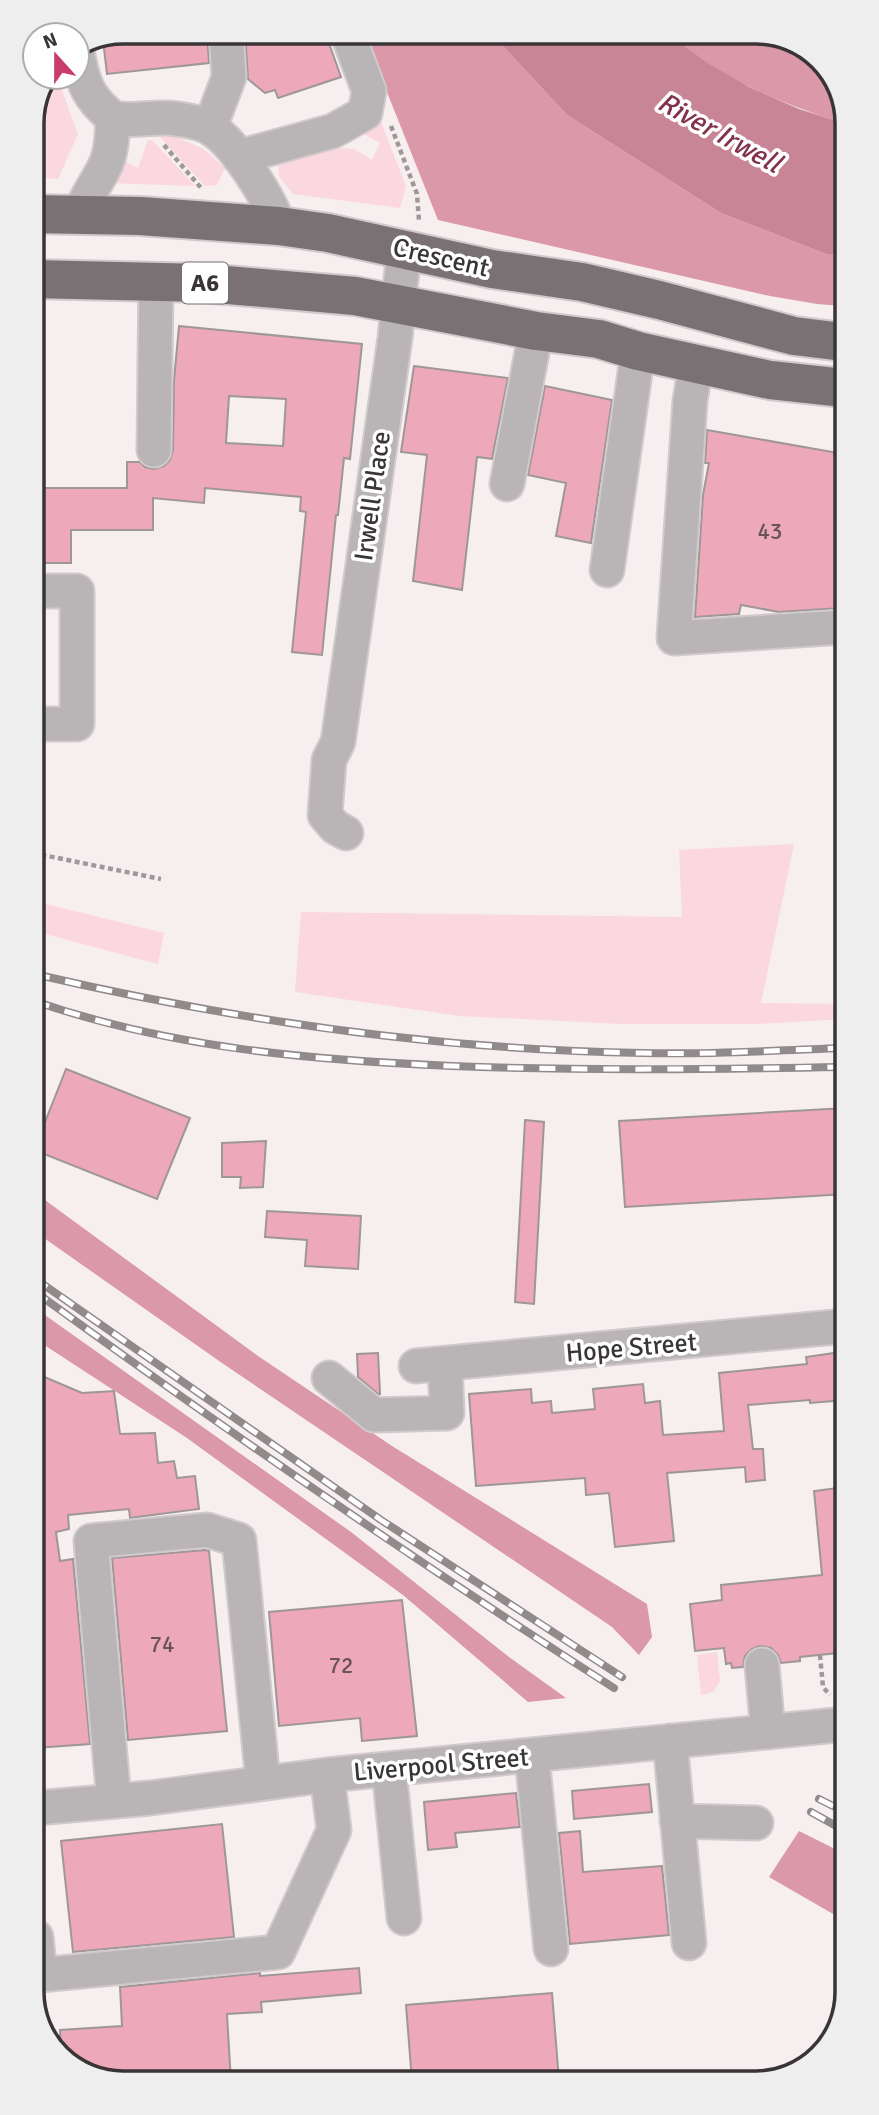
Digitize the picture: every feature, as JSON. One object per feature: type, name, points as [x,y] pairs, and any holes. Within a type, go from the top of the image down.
[{"type":"highway","name":"Crescent","points":[[44,214],[279,226],[367,240],[412,241],[530,276],[582,282],[794,336],[835,341]]},
{"type":"highway","name":"Crescent","points":[[44,279],[156,282],[355,296],[536,331],[599,339],[638,351],[770,380],[835,387]]},
{"type":"street","points":[[210,127],[229,77],[227,44]]},
{"type":"street","points":[[239,156],[333,131],[365,113],[369,90],[352,44]]},
{"type":"street","points":[[88,91],[96,104],[113,118],[167,118],[210,127],[239,156],[270,205],[279,226]]},
{"type":"street","points":[[80,214],[86,198],[105,167],[113,118]]},
{"type":"street","name":"Irwell Place","points":[[346,834],[335,827],[325,815],[329,760],[338,742],[398,305],[412,241]]},
{"type":"street","points":[[154,450],[156,282]]},
{"type":"street","points":[[507,484],[536,331]]},
{"type":"street","points":[[607,570],[638,351]]},
{"type":"street","points":[[696,364],[690,401],[674,638],[835,628]]},
{"type":"street","points":[[44,591],[77,591],[77,724],[44,724]]},
{"type":"street","name":"Hope Street","points":[[329,1378],[374,1415],[447,1413],[430,1365],[835,1327]]},
{"type":"street","points":[[114,1801],[90,1541],[207,1530],[239,1540],[262,1782]]},
{"type":"street","points":[[762,1665],[768,1732]]},
{"type":"street","name":"Liverpool Street","points":[[44,1807],[327,1775],[835,1725]]},
{"type":"street","points":[[670,1741],[689,1943]]},
{"type":"street","points":[[532,1756],[551,1949]]},
{"type":"street","points":[[389,1769],[404,1918]]},
{"type":"street","points":[[44,1975],[278,1952],[334,1830],[327,1775]]},
{"type":"street","points":[[677,1821],[756,1823]]},
{"type":"path","points":[[369,90],[382,102],[417,194],[412,241]]},
{"type":"path","points":[[163,144],[206,193]]},
{"type":"path","points":[[44,855],[161,879]]},
{"type":"path","points":[[820,1655],[823,1688],[831,1695]]},
{"type":"shaded area","points":[[368,44],[501,44],[567,115],[721,213],[826,254],[835,254],[835,305],[770,296],[438,220]]},
{"type":"shaded area","points":[[678,44],[761,44],[777,46],[796,54],[822,79],[831,97],[835,120],[796,107],[725,75]]},
{"type":"shaded area","points":[[51,91],[62,91],[78,134],[58,179],[44,178],[44,118]]},
{"type":"shaded area","points":[[379,117],[406,186],[400,208],[293,194],[279,176],[277,156],[343,148],[354,149],[372,160],[380,143],[364,134],[371,130]]},
{"type":"shaded area","points":[[169,134],[204,149],[225,168],[217,185],[205,186],[158,135]]},
{"type":"shaded area","points":[[148,140],[152,140],[195,186],[110,183],[121,159],[138,168]]},
{"type":"shaded area","points":[[794,844],[761,1003],[835,1004],[835,1020],[756,1024],[622,1024],[460,1016],[295,992],[301,912],[682,917],[679,850]]},
{"type":"shaded area","points":[[44,903],[164,933],[158,964],[44,934]]},
{"type":"shaded area","points":[[44,1199],[258,1356],[392,1446],[647,1604],[652,1637],[639,1655],[612,1627],[222,1363],[44,1238]]},
{"type":"shaded area","points":[[44,1314],[351,1532],[509,1657],[566,1698],[528,1702],[403,1595],[187,1438],[44,1345]]},
{"type":"shaded area","points":[[717,1652],[720,1681],[713,1692],[701,1695],[697,1655]]},
{"type":"shaded area","points":[[799,1831],[835,1849],[835,1915],[769,1877]]},
{"type":"water","name":"River Irwell","points":[[501,44],[681,44],[749,87],[799,109],[835,120],[835,254],[826,254],[721,213],[567,115]]},
{"type":"building","points":[[113,44],[208,44],[209,63],[107,74],[104,46]]},
{"type":"building","points":[[246,44],[329,44],[341,77],[278,98],[275,90],[265,93],[248,79]]},
{"type":"building","points":[[179,326],[362,344],[350,459],[344,458],[336,515],[322,655],[292,652],[306,512],[300,511],[301,497],[205,488],[204,503],[153,498],[153,530],[71,530],[71,563],[44,563],[44,488],[127,488],[127,462],[140,462],[145,467],[154,469],[164,466],[170,460],[173,450],[174,380]],"holes":[[[229,396],[286,399],[283,446],[226,443]]]},
{"type":"building","points":[[414,366],[508,378],[492,459],[477,457],[462,590],[413,581],[427,455],[401,452]]},
{"type":"building","points":[[545,386],[612,400],[591,543],[556,536],[566,483],[528,475]]},
{"type":"building","points":[[707,430],[835,452],[835,608],[779,612],[741,605],[739,614],[695,617],[703,495],[709,463],[705,463]]},
{"type":"building","points":[[66,1069],[190,1118],[157,1199],[44,1154],[44,1125]]},
{"type":"building","points":[[835,1109],[835,1195],[625,1207],[619,1121]]},
{"type":"building","points":[[525,1120],[544,1122],[534,1304],[515,1302]]},
{"type":"building","points":[[266,1141],[263,1187],[240,1188],[241,1177],[222,1177],[222,1143]]},
{"type":"building","points":[[267,1211],[361,1216],[358,1269],[305,1266],[307,1240],[265,1237]]},
{"type":"building","points":[[378,1353],[380,1394],[358,1377],[357,1354]]},
{"type":"building","points":[[835,1353],[835,1401],[748,1405],[753,1449],[763,1449],[765,1480],[746,1482],[745,1467],[667,1473],[674,1541],[615,1547],[609,1493],[586,1495],[585,1478],[476,1486],[469,1394],[531,1389],[532,1403],[551,1401],[552,1413],[595,1409],[593,1389],[643,1384],[645,1403],[660,1401],[663,1435],[724,1431],[719,1373],[807,1364],[806,1357]]},
{"type":"building","points":[[44,1377],[82,1393],[114,1391],[120,1434],[155,1433],[158,1463],[174,1461],[177,1478],[195,1476],[199,1509],[130,1518],[129,1509],[68,1515],[69,1529],[56,1532],[60,1561],[73,1559],[90,1744],[44,1747]]},
{"type":"building","points":[[835,1488],[835,1653],[800,1657],[800,1661],[781,1663],[771,1648],[760,1646],[745,1656],[743,1667],[732,1668],[731,1663],[726,1664],[724,1648],[695,1651],[690,1604],[722,1600],[721,1585],[822,1575],[814,1491]]},
{"type":"building","points":[[209,1551],[227,1731],[128,1740],[112,1558]]},
{"type":"building","points":[[402,1600],[417,1736],[362,1741],[360,1718],[279,1726],[269,1612]]},
{"type":"building","points":[[649,1784],[652,1812],[574,1819],[572,1791]]},
{"type":"building","points":[[516,1793],[520,1827],[455,1833],[457,1847],[428,1850],[424,1802]]},
{"type":"building","points":[[222,1824],[234,1937],[73,1952],[61,1841]]},
{"type":"building","points":[[580,1831],[583,1872],[662,1866],[669,1935],[570,1944],[559,1833]]},
{"type":"building","points":[[359,1968],[361,1993],[261,2002],[262,2012],[227,2014],[230,2071],[107,2070],[83,2061],[60,2041],[60,2030],[122,2026],[120,1987],[260,1973],[260,1976]]},
{"type":"building","points":[[552,1993],[558,2071],[411,2071],[406,2005]]},
{"type":"railway","points":[[44,976],[184,1005],[336,1030],[489,1046],[668,1053],[835,1048]]},
{"type":"railway","points":[[44,1004],[85,1017],[189,1041],[346,1060],[550,1069],[835,1067]]},
{"type":"railway","points":[[44,1285],[381,1520],[622,1677]]},
{"type":"railway","points":[[44,1298],[321,1494],[614,1688]]},
{"type":"railway","points":[[819,1799],[835,1807]]},
{"type":"railway","points":[[811,1812],[835,1825]]}]
